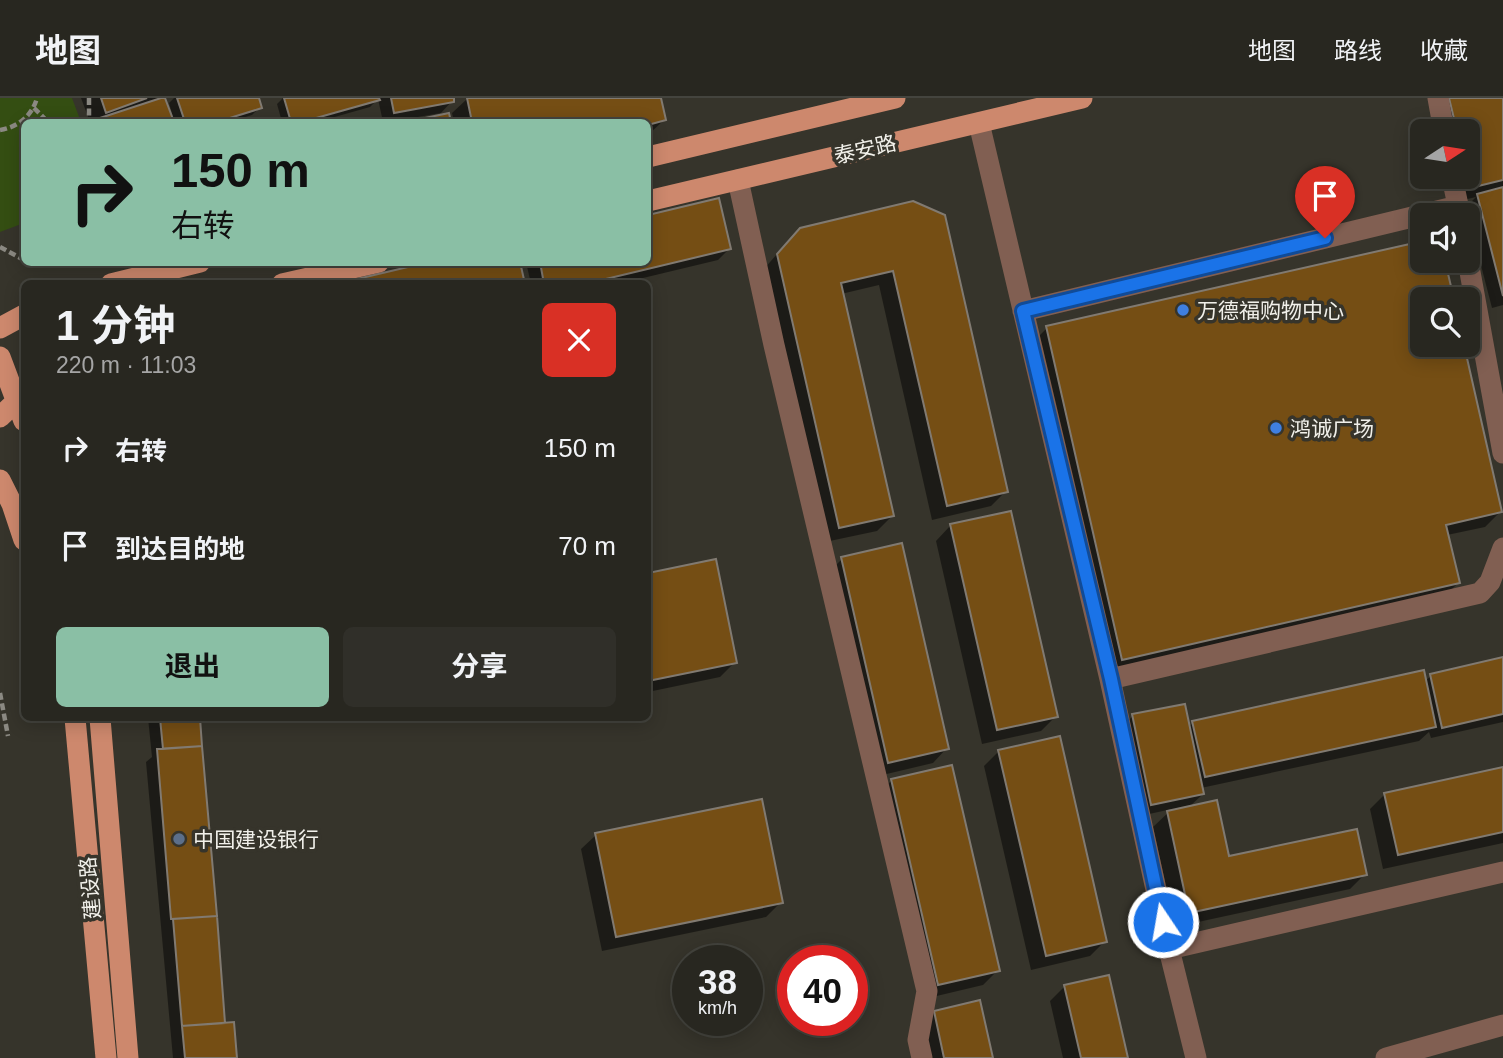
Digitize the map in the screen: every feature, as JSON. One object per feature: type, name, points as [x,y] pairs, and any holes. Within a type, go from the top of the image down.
[{"type":"main road","name":"泰安路","points":[[651,155],[895,98]]},
{"type":"main road","name":"泰安路","points":[[651,200],[1083,98]]},
{"type":"main road","points":[[127,280],[184,266]]},
{"type":"main road","points":[[300,280],[361,266]]},
{"type":"main road","points":[[0,328],[21,317]]},
{"type":"main road","points":[[0,357],[21,403]]},
{"type":"main road","points":[[0,417],[21,406]]},
{"type":"main road","points":[[0,480],[21,531]]},
{"type":"main road","name":"建设路","points":[[75,721],[106,1058]]},
{"type":"main road","name":"建设路","points":[[100,721],[128,1058]]},
{"type":"street","points":[[1438,98],[1442,119]]},
{"type":"street","points":[[979,122],[1111,679],[1169,949],[1196,1058]]},
{"type":"street","points":[[738,180],[774,345],[927,991],[918,1040],[922,1058]]},
{"type":"street","points":[[1023,311],[1410,222]]},
{"type":"street","points":[[1470,273],[1503,453]]},
{"type":"street","points":[[1111,679],[1480,593],[1490,582],[1503,548]]},
{"type":"street","points":[[1169,949],[1503,872]]},
{"type":"street","points":[[1386,1058],[1503,1025]]},
{"type":"path","points":[[25,119],[37,98]]},
{"type":"path","points":[[89,98],[90,119]]},
{"type":"path","points":[[34,107],[45,119]]},
{"type":"path","points":[[0,130],[21,122]]},
{"type":"path","points":[[0,247],[21,258]]},
{"type":"path","points":[[0,693],[8,736]]},
{"type":"green space","points":[[0,98],[72,98],[80,119],[21,119],[21,224],[0,232]]},
{"type":"building","points":[[101,98],[147,98],[106,113]]},
{"type":"building","points":[[165,98],[173,119],[97,119]]},
{"type":"building","points":[[177,98],[259,98],[262,108],[227,119],[184,119]]},
{"type":"building","points":[[284,98],[380,100],[313,119],[290,119]]},
{"type":"building","points":[[391,98],[454,98],[454,102],[394,113]]},
{"type":"building","points":[[467,98],[661,98],[666,120],[651,124],[651,119],[471,119]]},
{"type":"building","points":[[1449,98],[1503,98],[1503,180],[1480,186],[1480,119],[1454,119]]},
{"type":"building","points":[[449,113],[450,119],[420,119]]},
{"type":"building","points":[[1503,187],[1503,296],[1480,203],[1477,194]]},
{"type":"building","points":[[719,198],[731,249],[602,280],[543,280],[541,266],[651,266],[651,214]]},
{"type":"building","points":[[913,201],[945,215],[1008,492],[947,506],[893,271],[841,283],[894,516],[839,528],[777,254],[800,228]]},
{"type":"building","name":"鸿诚广场","points":[[1410,244],[1410,273],[1448,273],[1451,287],[1410,287],[1410,357],[1467,357],[1502,512],[1446,525],[1460,583],[1122,660],[1046,326]]},
{"type":"building","points":[[412,266],[521,266],[524,280],[353,280]]},
{"type":"building","points":[[1011,511],[1058,717],[997,730],[950,524]]},
{"type":"building","points":[[902,543],[949,749],[888,763],[841,557]]},
{"type":"building","points":[[716,559],[737,663],[651,680],[651,572]]},
{"type":"building","points":[[1503,657],[1503,714],[1442,728],[1430,674]]},
{"type":"building","points":[[1424,670],[1436,727],[1205,777],[1192,721]]},
{"type":"building","points":[[1185,704],[1204,794],[1151,805],[1132,714]]},
{"type":"building","points":[[160,721],[200,721],[202,746],[163,749]]},
{"type":"building","points":[[1060,736],[1107,942],[1046,956],[998,750]]},
{"type":"building","points":[[202,746],[217,916],[171,919],[157,749]]},
{"type":"building","points":[[952,765],[1000,971],[938,985],[891,779]]},
{"type":"building","points":[[1503,767],[1503,832],[1398,855],[1384,793]]},
{"type":"building","points":[[762,799],[783,903],[616,937],[595,833]]},
{"type":"building","points":[[1217,800],[1229,856],[1357,829],[1367,875],[1189,913],[1167,811]]},
{"type":"building","points":[[217,916],[225,1023],[182,1026],[173,919]]},
{"type":"building","points":[[1109,975],[1128,1058],[1081,1058],[1064,985]]},
{"type":"building","points":[[980,1000],[993,1058],[944,1058],[934,1011]]},
{"type":"building","points":[[234,1022],[237,1058],[185,1058],[182,1026]]},
{"type":"place","name":"万德福购物中心","points":[[1183,310]]},
{"type":"place","name":"鸿诚广场","points":[[1276,428]]},
{"type":"place","name":"中国建设银行","points":[[179,839]]},
{"type":"route","points":[[1163,922],[1111,679],[1023,311],[1325,238]]}]
